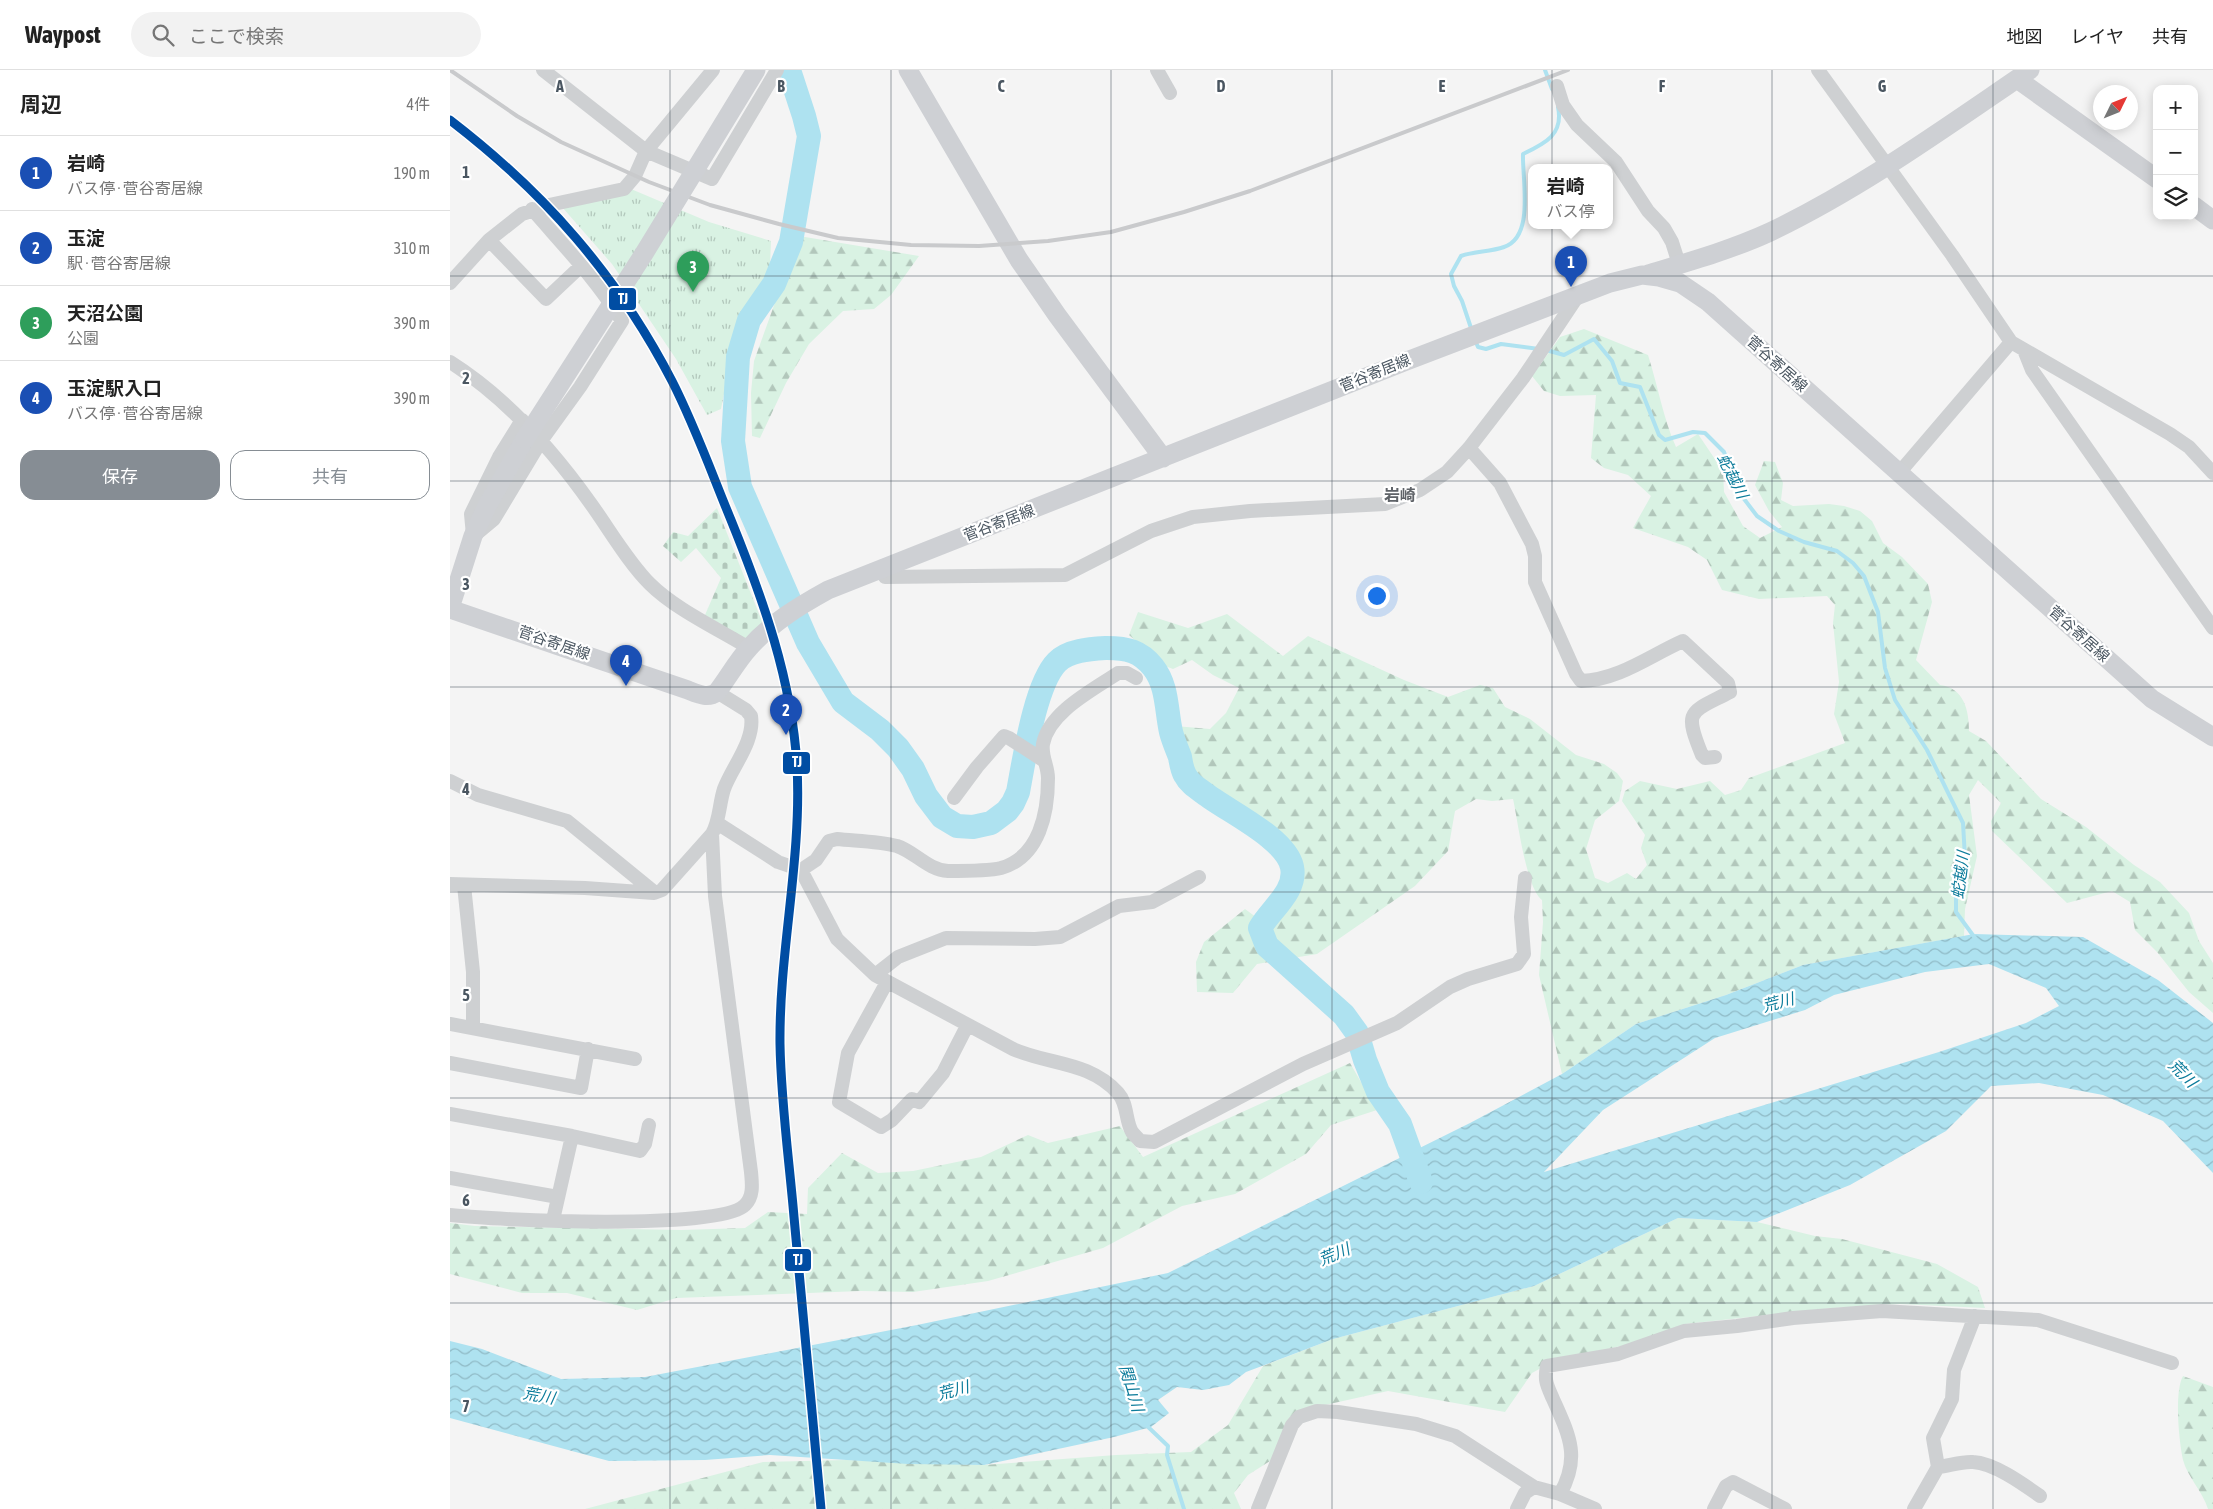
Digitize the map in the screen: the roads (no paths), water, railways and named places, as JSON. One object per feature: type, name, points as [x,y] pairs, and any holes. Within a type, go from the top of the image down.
[{"type":"main road","points":[[450,608],[473,536],[488,504],[530,433],[645,252],[756,70]]},
{"type":"main road","points":[[908,70],[1019,260],[1062,323],[1163,458]]},
{"type":"main road","points":[[1642,275],[1768,233],[1815,209],[1888,166],[2024,74],[2153,176]]},
{"type":"main road","points":[[2198,209],[2213,220]]},
{"type":"main road","name":"菅谷寄居線","points":[[450,608],[706,696],[717,692],[749,648],[781,619],[798,606],[828,590],[1394,365],[1610,282],[1642,275],[1680,283],[1693,290],[2152,698],[2213,737]]},
{"type":"street","points":[[543,70],[646,151],[712,179],[777,70]]},
{"type":"street","points":[[450,283],[489,240],[522,214],[532,209],[624,189],[635,176],[646,151],[713,70]]},
{"type":"street","points":[[1157,70],[1170,93]]},
{"type":"street","points":[[1818,70],[1888,166],[2011,342],[2170,434],[2189,447],[2213,473]]},
{"type":"street","points":[[1557,86],[1563,105],[1577,125],[1616,162],[1648,211],[1664,228],[1672,242],[1679,264]]},
{"type":"street","points":[[530,433],[580,386],[622,321],[609,299],[532,209]]},
{"type":"street","points":[[489,240],[546,299],[581,266]]},
{"type":"street","points":[[884,568],[885,577],[1065,575],[1151,531],[1193,517],[1250,510],[1385,504],[1405,497],[1435,481],[1447,472],[1469,448],[1523,378],[1580,294]]},
{"type":"street","points":[[1900,474],[2011,342]]},
{"type":"street","points":[[2024,350],[2032,370],[2213,628]]},
{"type":"street","points":[[450,362],[485,385],[568,471],[650,584],[749,648]]},
{"type":"street","points":[[1469,448],[1500,483],[1532,544],[1535,556],[1535,582],[1576,674],[1582,681],[1589,681],[1617,673],[1650,659],[1683,640],[1728,683],[1730,692],[1697,709],[1691,717],[1693,732],[1702,755],[1705,758],[1715,757]]},
{"type":"street","points":[[1039,758],[1043,744],[1055,719],[1118,673],[1127,673],[1136,678]]},
{"type":"street","points":[[450,1215],[490,1219],[655,1221],[714,1217],[733,1213],[746,1204],[752,1191],[751,1172],[715,896],[714,828],[724,788],[744,751],[752,720],[749,713],[717,692]]},
{"type":"street","points":[[801,870],[816,860],[829,841],[837,839],[897,846],[916,855],[927,864],[946,871],[1000,868],[1016,861],[1029,850],[1042,825],[1047,800],[1048,774],[1039,758],[1004,736],[977,767],[954,798]]},
{"type":"street","points":[[450,781],[478,795],[567,821],[654,893]]},
{"type":"street","points":[[714,828],[778,862],[801,870],[837,939],[881,979],[967,1026],[1025,1054],[1077,1066],[1107,1083],[1119,1094],[1125,1104],[1132,1132],[1140,1141],[1154,1142],[1303,1064],[1397,1023],[1450,987],[1468,979],[1517,964],[1524,954],[1521,917],[1525,878]]},
{"type":"street","points":[[450,884],[585,888],[654,893],[662,890],[714,828]]},
{"type":"street","points":[[967,1026],[943,1072],[919,1102],[912,1098],[892,1120],[881,1127],[839,1102],[848,1053],[881,979],[898,957],[946,938],[1035,939],[1060,937],[1118,906],[1152,902],[1199,876]]},
{"type":"street","points":[[464,885],[473,972],[473,1028]]},
{"type":"street","points":[[450,1024],[635,1059]]},
{"type":"street","points":[[450,1063],[581,1088],[588,1049]]},
{"type":"street","points":[[450,1114],[572,1136],[640,1151],[645,1144],[649,1125]]},
{"type":"street","points":[[553,1220],[572,1136]]},
{"type":"street","points":[[450,1178],[558,1197]]},
{"type":"street","points":[[1560,1494],[1570,1478],[1572,1448],[1564,1422],[1544,1378],[1547,1366],[1618,1354],[1684,1331],[1793,1318],[1882,1311],[2038,1320],[2172,1363]]},
{"type":"street","points":[[1914,1509],[1938,1467],[1933,1438],[1952,1399],[1954,1370],[1975,1316]]},
{"type":"street","points":[[1258,1509],[1292,1425],[1299,1417],[1317,1411],[1338,1412],[1416,1424],[1438,1430],[1455,1436],[1534,1487],[1560,1494],[1595,1509]]},
{"type":"street","points":[[1938,1467],[1971,1461],[1986,1463],[2024,1484],[2040,1496]]},
{"type":"street","points":[[1714,1509],[1726,1486],[1733,1482],[1785,1509]]},
{"type":"street","points":[[1517,1509],[1525,1494],[1534,1487]]},
{"type":"water","name":"荒川","points":[[1974,934],[2083,937],[2158,980],[2213,1023],[2213,1173],[2163,1121],[2103,1095],[2039,1083],[1991,1086],[1946,1131],[1850,1185],[1757,1222],[1678,1218],[1534,1286],[1333,1339],[1246,1372],[1229,1385],[1203,1390],[1177,1387],[1158,1400],[1169,1413],[1151,1427],[1114,1437],[984,1465],[908,1464],[770,1455],[705,1460],[609,1461],[450,1418],[450,1341],[482,1349],[561,1379],[645,1377],[917,1325],[1168,1273],[1470,1123],[1562,1074],[1636,1024],[1726,995],[1803,965]],"holes":[[[1989,964],[2046,988],[2059,1006],[2026,1023],[1939,1052],[1544,1172],[1603,1110],[1715,1038],[1805,1010],[1834,995],[1925,972]]]},
{"type":"waterway","points":[[789,70],[809,136],[791,242],[774,284],[749,320],[738,357],[733,441],[740,487],[808,643],[843,702],[880,730],[898,748],[913,769],[926,796],[942,817],[957,826],[973,827],[991,823],[1007,811],[1013,803],[1018,792],[1027,743],[1042,687],[1057,662],[1074,653],[1107,648],[1121,649],[1143,657],[1158,674],[1164,690],[1171,732],[1187,778],[1214,800],[1268,836],[1287,856],[1292,867],[1293,876],[1291,884],[1260,928],[1267,946],[1344,1015],[1357,1033],[1365,1060],[1378,1092],[1400,1124],[1421,1182]]},
{"type":"waterway","name":"蛇越川","points":[[1545,70],[1552,89]]},
{"type":"waterway","name":"蛇越川","points":[[1472,331],[1451,274],[1461,256],[1504,247],[1514,241],[1520,232],[1525,206],[1523,154],[1545,142],[1555,132],[1559,117],[1558,107]]},
{"type":"waterway","name":"蛇越川","points":[[1546,350],[1564,355],[1594,339],[1612,361],[1620,383],[1640,387],[1659,435],[1665,440],[1693,432],[1705,433],[1724,452],[1738,491],[1757,516],[1779,531],[1804,542],[1837,551],[1853,563],[1864,576],[1878,612],[1885,668],[1895,700],[1927,750],[1963,823],[1965,858],[1956,896],[1956,912],[1975,938]]},
{"type":"waterway","name":"蛇越川","points":[[1475,340],[1478,347],[1486,349],[1501,344],[1539,349]]},
{"type":"waterway","name":"関山川","points":[[1145,1424],[1168,1446],[1167,1455],[1184,1509]]},
{"type":"railway","points":[[450,70],[517,116],[561,142],[649,182],[710,205],[838,238],[911,245],[979,246],[1048,241],[1111,232],[1184,212],[1250,191],[1568,70]]},
{"type":"place","name":"岩崎","points":[[1571,287]]},
{"type":"place","name":"天沼公園","points":[[693,292]]},
{"type":"place","name":"玉淀駅入口","points":[[626,686]]},
{"type":"place","name":"玉淀","points":[[786,735]]},
{"type":"district","name":"岩崎","points":[[1400,495]]}]
